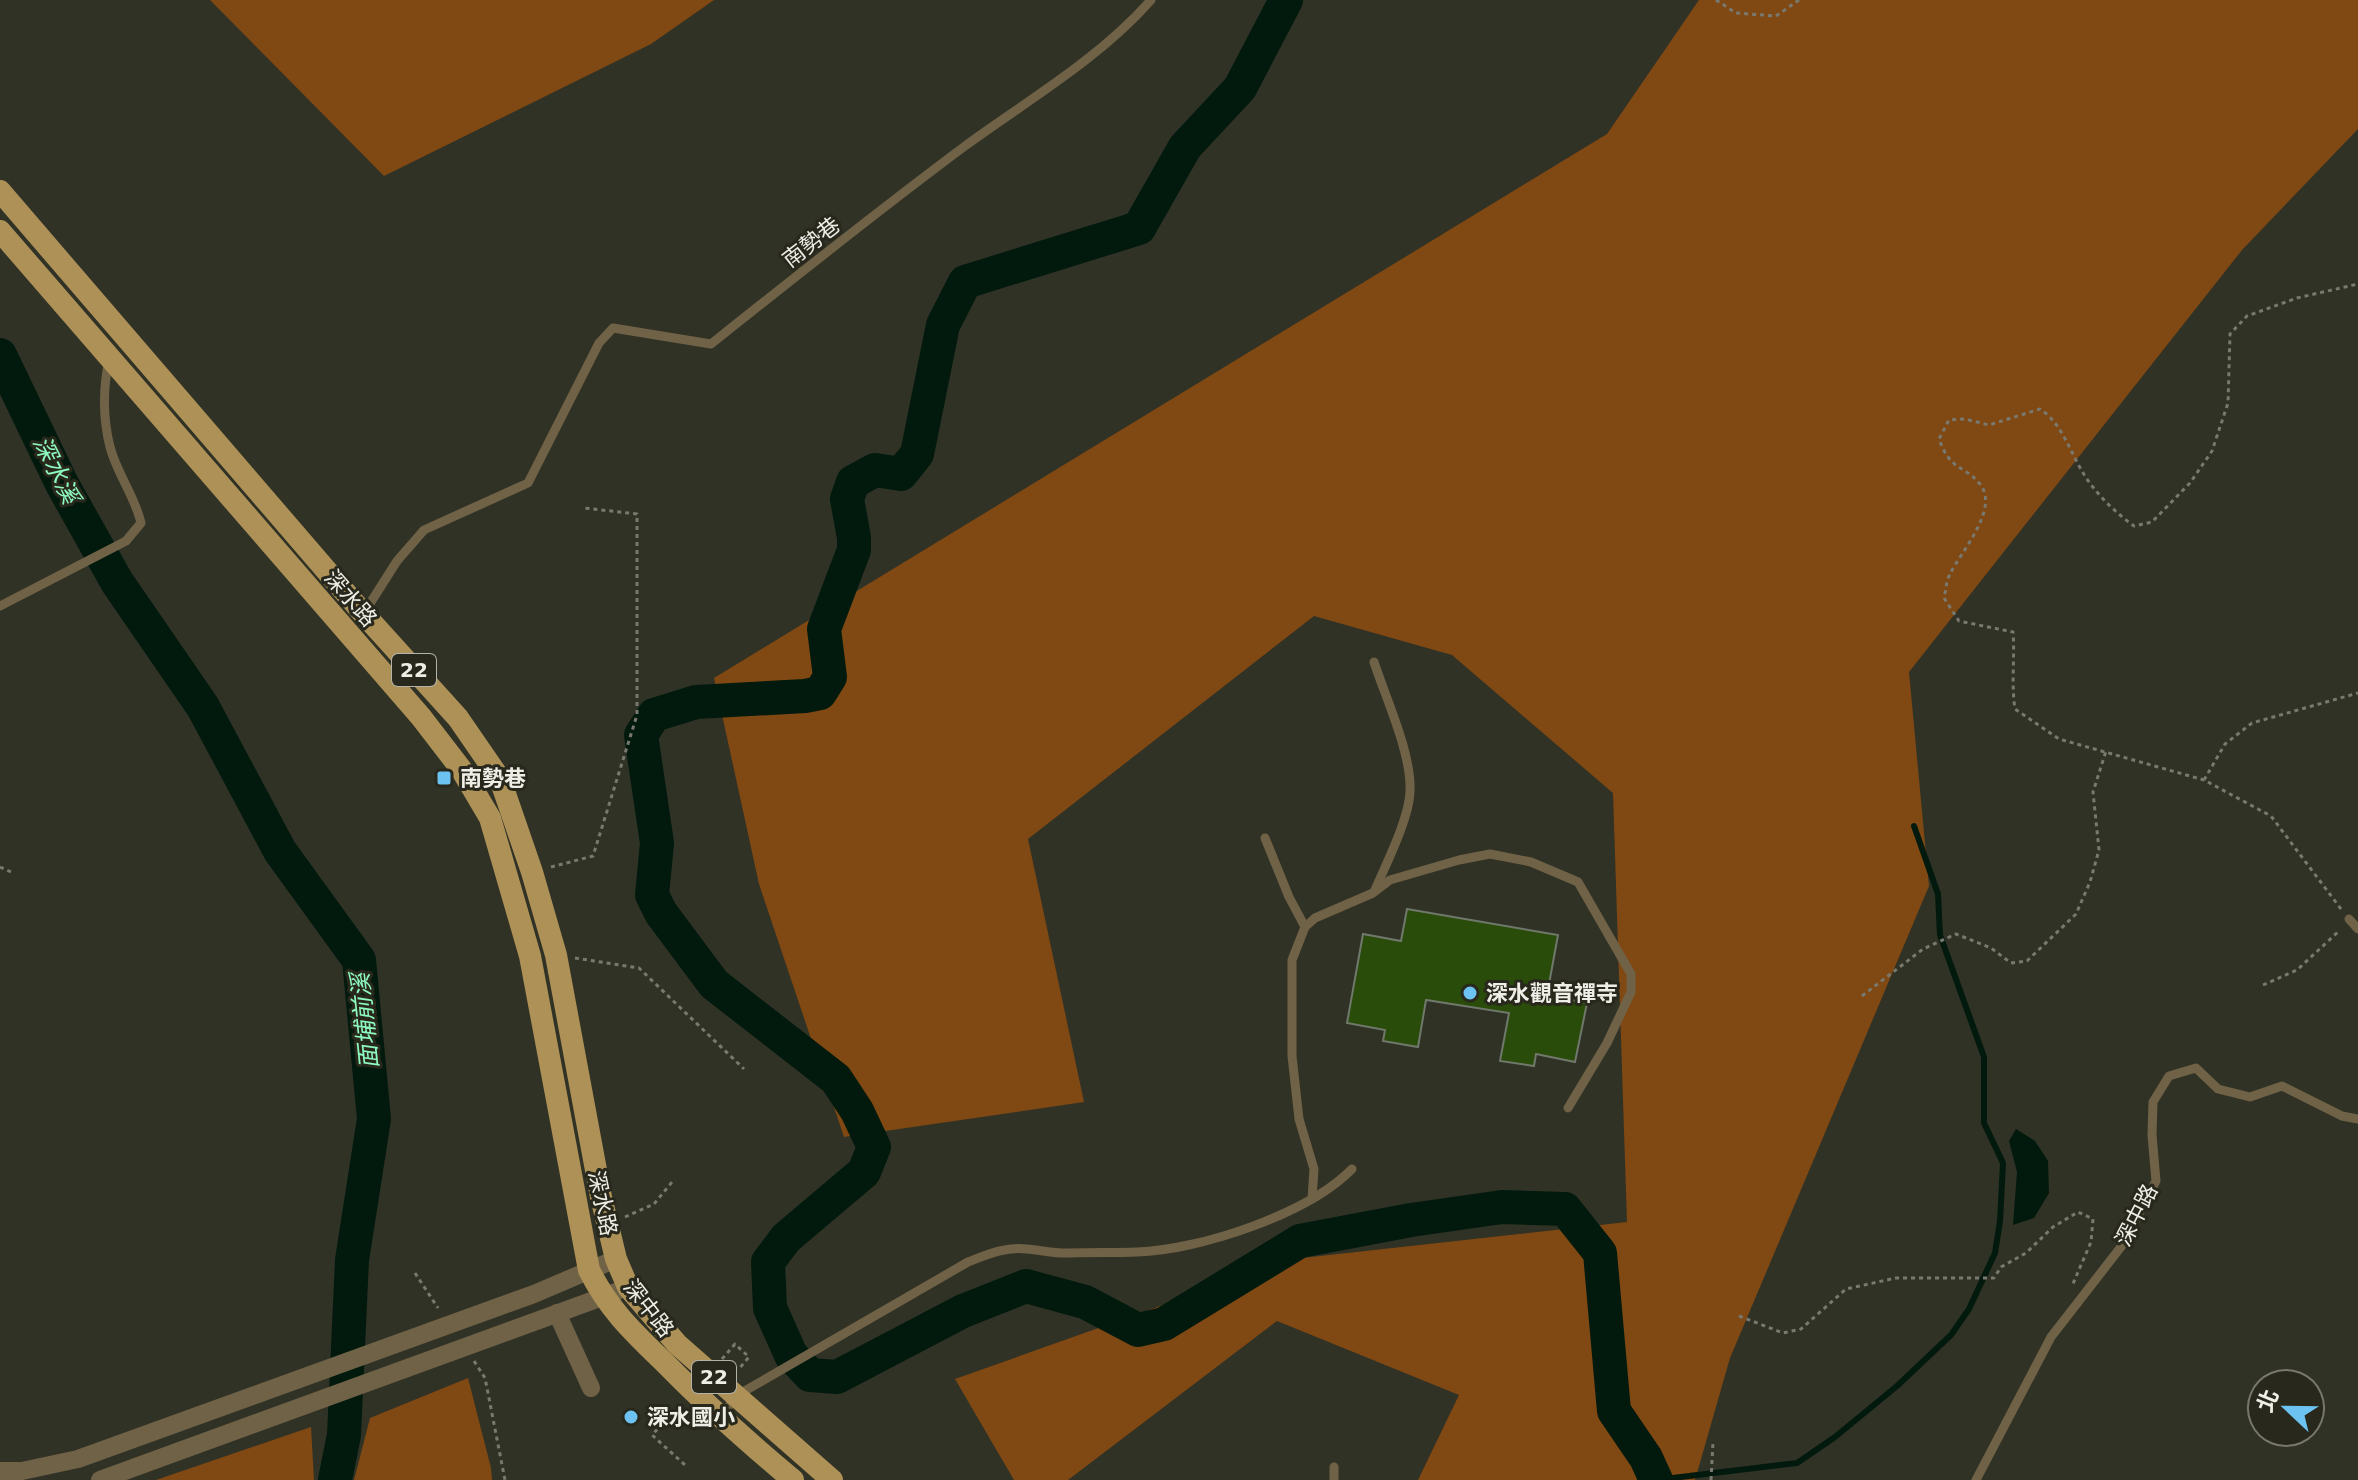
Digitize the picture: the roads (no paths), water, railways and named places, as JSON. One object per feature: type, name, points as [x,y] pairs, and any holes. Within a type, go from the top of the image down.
[{"type":"main road","name":"深水路","points":[[0,191],[363,613],[458,718],[500,779],[556,955],[616,1259]]},
{"type":"main road","name":"深水路","points":[[0,231],[421,717],[461,769],[490,818],[530,956],[589,1270],[602,1297]]},
{"type":"main road","name":"深中路","points":[[616,1259],[628,1287],[677,1344],[832,1480]]},
{"type":"main road","name":"深中路","points":[[602,1297],[720,1419],[793,1480]]},
{"type":"street","points":[[0,1471],[22,1471],[74,1460],[534,1294],[616,1259]]},
{"type":"street","points":[[100,1480],[628,1287]]},
{"type":"street","points":[[557,1313],[591,1388]]},
{"type":"street","points":[[71,1480],[74,1460]]},
{"type":"lane","name":"南勢巷","points":[[347,629],[363,613],[397,561],[424,530],[528,483],[599,343],[613,328],[711,344],[882,209],[1068,74],[1133,21],[1151,0]]},
{"type":"lane","points":[[0,606],[126,541],[141,523],[137,506],[111,448],[104,399],[110,357]]},
{"type":"lane","points":[[1373,893],[1397,836],[1410,794],[1409,764],[1374,662]]},
{"type":"lane","points":[[1265,838],[1305,927]]},
{"type":"lane","points":[[1312,1199],[1314,1169],[1299,1119],[1292,1056],[1292,960],[1305,927],[1315,918],[1373,893],[1390,880],[1490,854],[1531,862],[1578,882],[1631,974],[1631,992],[1607,1043],[1568,1108]]},
{"type":"lane","points":[[2349,919],[2358,929]]},
{"type":"lane","name":"深中路","points":[[1976,1480],[2051,1337],[2124,1243],[2156,1181],[2153,1102],[2169,1076],[2196,1068],[2218,1089],[2250,1097],[2282,1086],[2342,1116],[2358,1119]]},
{"type":"lane","points":[[720,1419],[736,1396],[968,1262],[992,1252],[1023,1248],[1065,1254],[1139,1252],[1200,1241],[1254,1225],[1312,1199],[1335,1186],[1352,1169]]},
{"type":"lane","points":[[1334,1467],[1334,1480]]},
{"type":"waterway","points":[[1286,0],[1240,88],[1185,147],[1139,228],[965,282],[943,325],[917,454],[901,474],[875,470],[853,482],[847,499],[854,550],[824,629],[830,677],[820,693],[696,702],[654,715],[641,735],[657,843],[652,895],[661,913],[714,984],[836,1079],[857,1111],[874,1147],[864,1172],[786,1238],[768,1262],[770,1308],[791,1355],[810,1375],[837,1377],[963,1311],[1026,1286],[1085,1302],[1138,1330],[1164,1324],[1300,1241],[1502,1207],[1565,1209],[1600,1253],[1614,1411],[1646,1458],[1656,1480]]},
{"type":"waterway","name":"面埔前溪","points":[[0,355],[62,484],[117,582],[203,707],[280,851],[359,960],[374,1119],[352,1260],[344,1435],[335,1480]]},
{"type":"waterway","points":[[1656,1480],[1797,1463],[1835,1437],[1897,1386],[1951,1335],[1969,1309],[1995,1253],[2003,1163],[1984,1123],[1984,1057],[1940,935],[1938,894],[1914,826]]},
{"type":"place","name":"南勢巷","points":[[444,778]]},
{"type":"place","name":"深水觀音禪寺","points":[[1470,993]]},
{"type":"place","name":"深水國小","points":[[631,1417]]},
{"type":"water label","name":"深水溪","points":[[56,470]]}]
